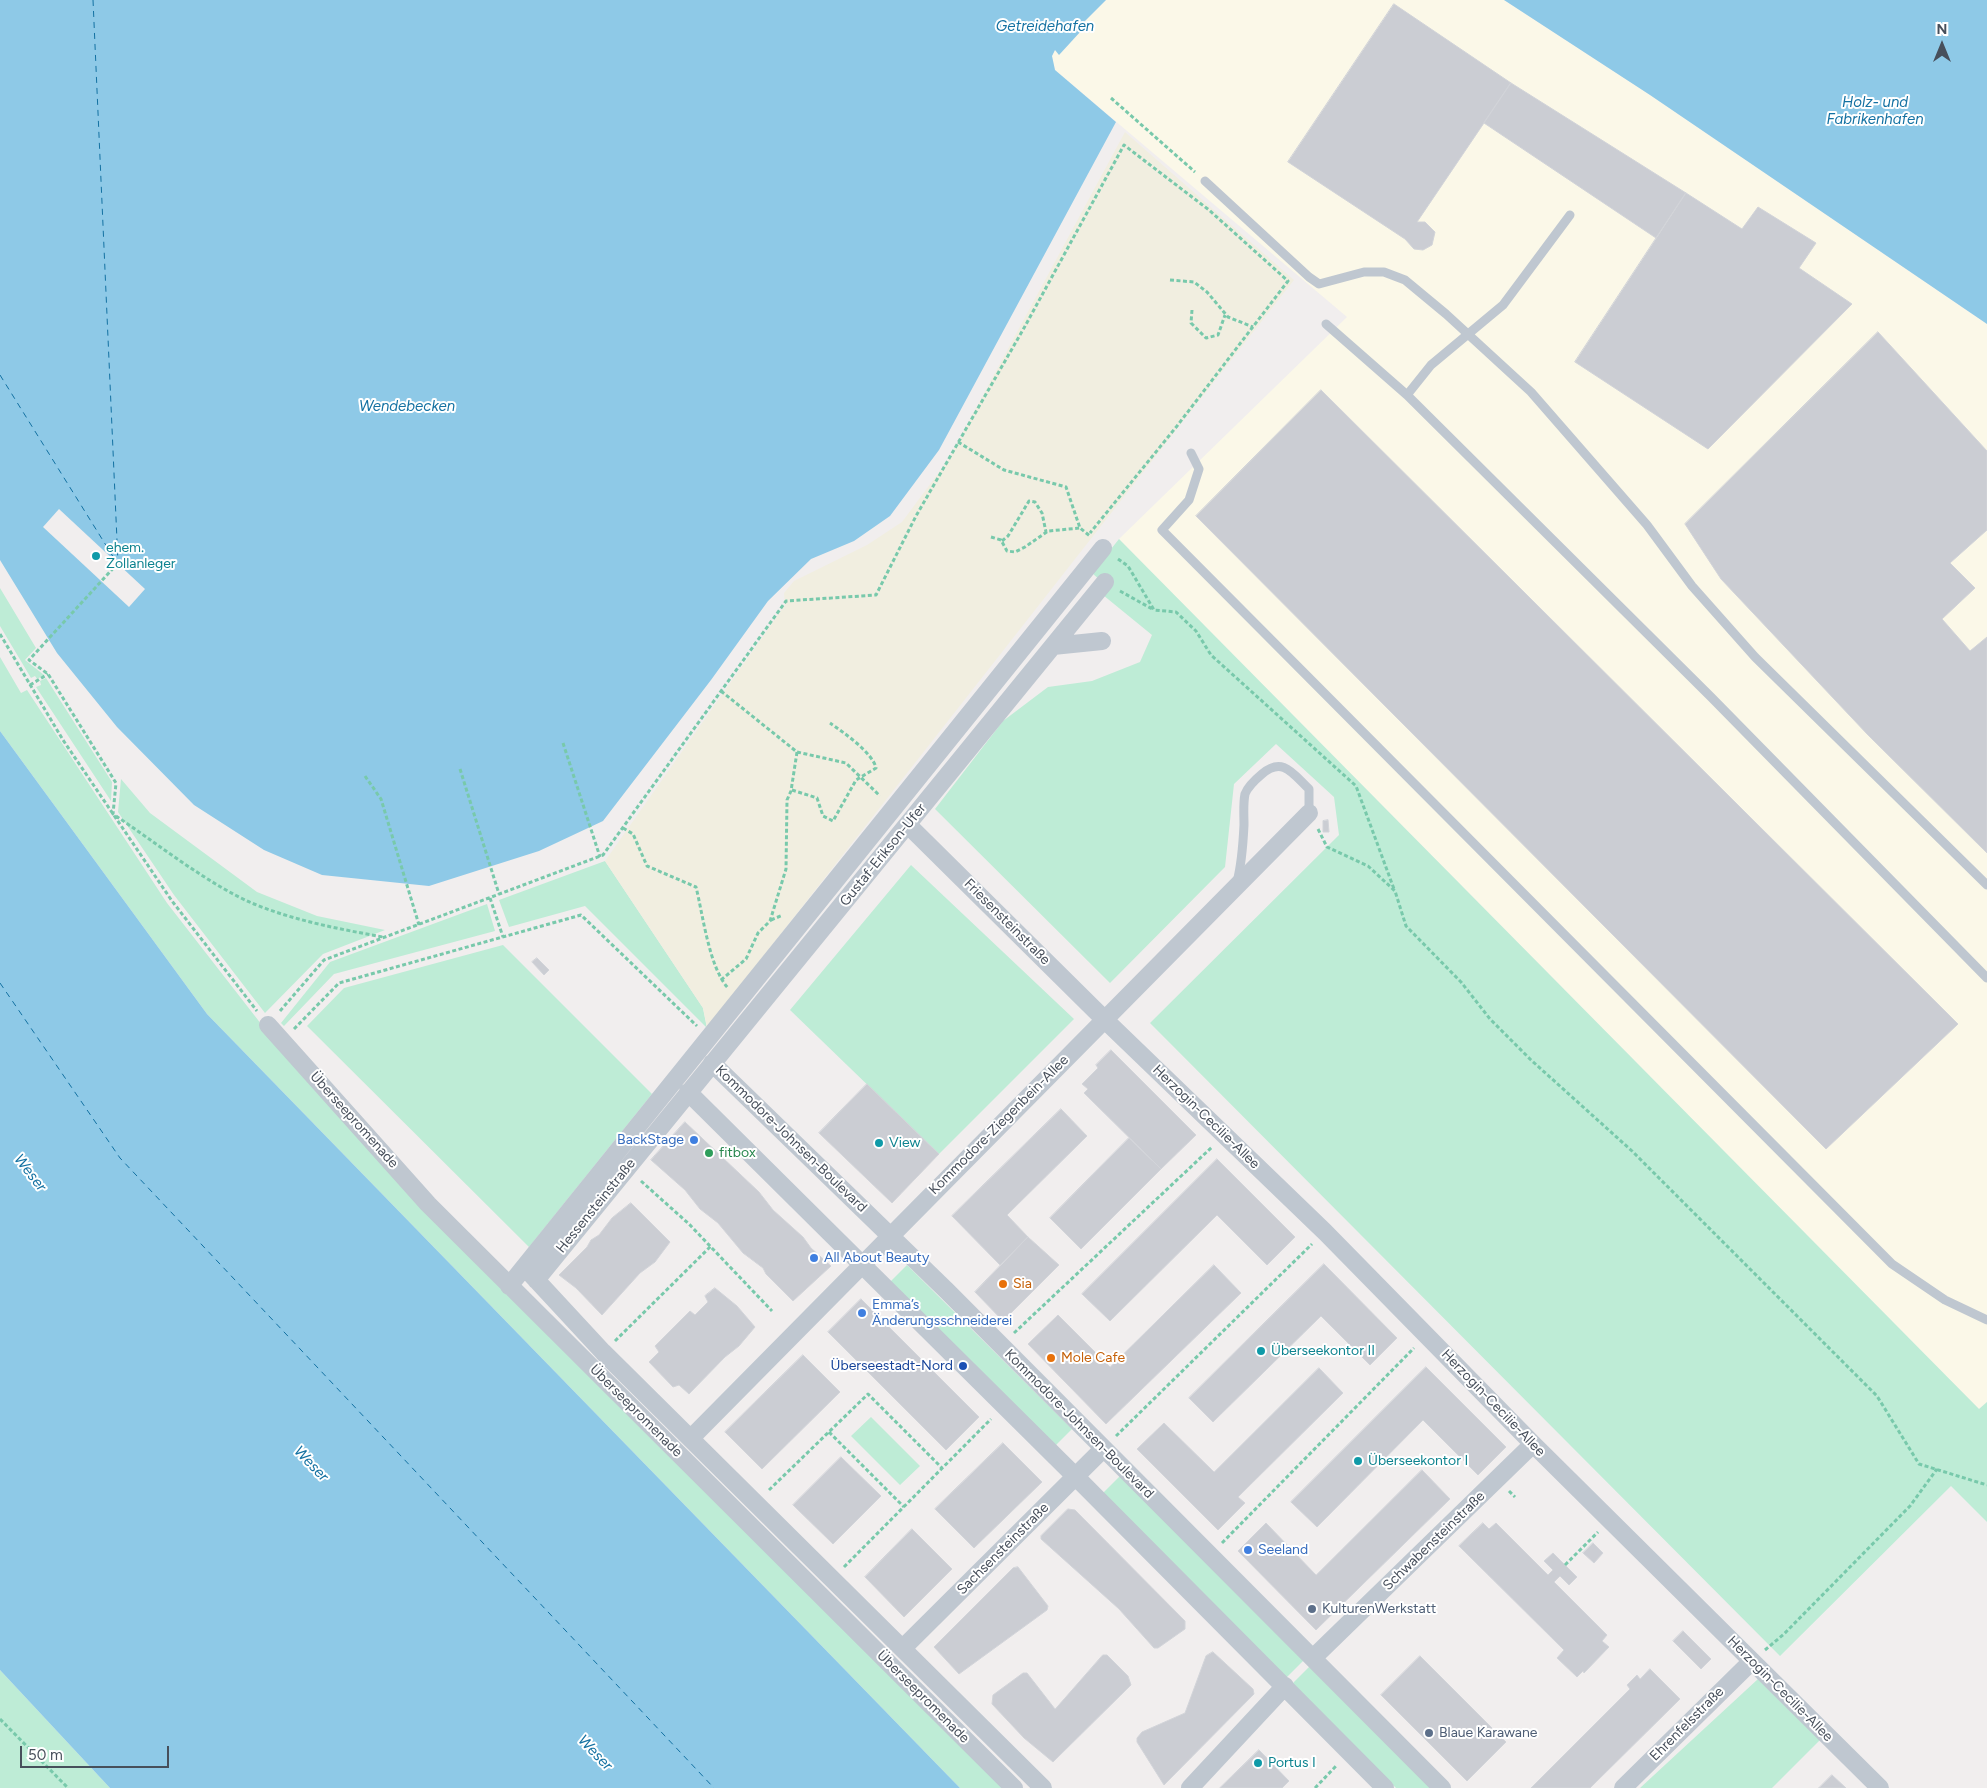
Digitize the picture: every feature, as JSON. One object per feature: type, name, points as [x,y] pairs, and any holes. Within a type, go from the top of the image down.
[{"type":"street","points":[[509,1286],[709,1038],[1094,540]]},
{"type":"street","name":"Gustaf-Erikson-Ufer","points":[[712,1063],[1105,582]]},
{"type":"street","points":[[1054,646],[1102,641]]},
{"type":"street","name":"Kommodore-Ziegenbein-Allee","points":[[691,1438],[890,1234],[1309,813]]},
{"type":"street","name":"Friesensteinstraße","points":[[908,825],[1105,1020]]},
{"type":"street","name":"Herzogin-Cecilie-Allee","points":[[1105,1020],[1325,1232],[1532,1444],[1880,1788]]},
{"type":"street","name":"Überseepromenade","points":[[268,1025],[428,1204],[812,1584],[1014,1788]]},
{"type":"street","name":"Hessensteinstraße","points":[[536,1280],[712,1063]]},
{"type":"street","name":"Kommodore-Johnsen-Boulevard","points":[[712,1063],[890,1234],[1442,1788]]},
{"type":"street","points":[[688,1092],[1386,1788]]},
{"type":"street","name":"Überseepromenade","points":[[524,1266],[603,1352],[1043,1788]]},
{"type":"street","name":"Schwabensteinstraße","points":[[1313,1658],[1532,1444]]},
{"type":"street","name":"Sachsensteinstraße","points":[[903,1648],[1103,1449]]},
{"type":"street","name":"Ehrenfelsstraße","points":[[1622,1788],[1752,1661]]},
{"type":"street","points":[[1190,1788],[1285,1686]]},
{"type":"lane","points":[[1205,181],[1309,277],[1319,284],[1364,272],[1384,272],[1405,280],[1469,335],[1531,392],[1647,525],[1692,586],[1755,657],[1987,885]]},
{"type":"lane","points":[[1407,395],[1430,366],[1503,305],[1570,215]]},
{"type":"lane","points":[[1326,324],[1407,395],[1711,697],[1987,978]]},
{"type":"lane","points":[[1191,453],[1199,469],[1190,500],[1162,530],[1892,1264],[1945,1300],[1987,1320]]},
{"type":"lane","points":[[1235,888],[1241,864],[1245,797],[1249,787],[1269,768],[1278,765],[1288,769],[1309,789],[1309,813]]},
{"type":"path","points":[[1111,98],[1205,181],[1192,197]]},
{"type":"path","points":[[0,634],[63,740],[172,901],[268,1025],[324,960],[600,857],[623,828],[786,601],[876,595],[916,516],[1124,145],[1192,197],[1288,281],[1177,426],[1094,540]]},
{"type":"path","points":[[1170,280],[1194,282],[1207,292],[1225,315],[1237,322],[1253,327]]},
{"type":"path","points":[[1192,310],[1191,323],[1206,338],[1218,335],[1225,315]]},
{"type":"path","points":[[958,442],[1004,470],[1066,487],[1080,528],[1128,566],[1154,610],[1176,612],[1196,631],[1211,656],[1356,786],[1406,926],[1460,982],[1490,1019],[1531,1060],[1632,1151],[1825,1342],[1877,1396],[1919,1464],[1987,1485]]},
{"type":"path","points":[[991,537],[1002,540],[1008,536],[1030,501],[1035,502],[1040,509],[1046,532]]},
{"type":"path","points":[[1002,540],[1007,551],[1015,552],[1046,532],[1080,528]]},
{"type":"path","points":[[113,814],[116,783],[48,674],[29,660],[118,564]]},
{"type":"path","points":[[30,685],[48,674]]},
{"type":"path","points":[[721,691],[797,752],[846,763],[884,800]]},
{"type":"path","points":[[792,790],[817,798],[823,816],[833,821],[856,780],[874,770],[875,763],[856,744],[830,723]]},
{"type":"path","points":[[563,743],[600,857]]},
{"type":"path","points":[[721,980],[746,959],[758,932],[770,921],[786,869],[787,800],[792,790],[797,752]]},
{"type":"path","points":[[460,769],[500,894]]},
{"type":"path","points":[[364,776],[381,799],[420,925]]},
{"type":"path","points":[[1309,813],[1327,847],[1368,866],[1395,891]]},
{"type":"path","points":[[113,814],[207,878],[253,903],[314,924],[385,937]]},
{"type":"path","points":[[623,828],[633,834],[647,866],[696,887],[721,980],[739,999]]},
{"type":"path","points":[[490,898],[503,937]]},
{"type":"path","points":[[283,1040],[339,983],[581,915],[709,1038]]},
{"type":"path","points":[[1001,1345],[1225,1135]]},
{"type":"path","points":[[640,1180],[711,1246],[772,1311]]},
{"type":"path","points":[[1103,1449],[1325,1232]]},
{"type":"path","points":[[603,1352],[711,1246]]},
{"type":"path","points":[[1210,1556],[1426,1335]]},
{"type":"path","points":[[756,1502],[868,1394],[942,1468]]},
{"type":"path","points":[[832,1578],[1004,1406]]},
{"type":"path","points":[[829,1432],[904,1507]]},
{"type":"path","points":[[1752,1661],[1784,1634],[1848,1571],[1910,1506],[1937,1469]]},
{"type":"path","points":[[1565,1565],[1610,1520]]},
{"type":"path","points":[[0,1719],[68,1788]]},
{"type":"path","points":[[1314,1788],[1350,1752]]},
{"type":"shaded area","points":[[1106,0],[1504,0],[1650,95],[1987,324],[1987,1402],[1979,1409],[1119,539],[1347,317],[1055,70],[1052,56],[1055,50],[1060,54],[1081,31],[1078,28]]},
{"type":"green space","points":[[1119,539],[1979,1409],[1987,1402],[1987,1522],[1951,1486],[1780,1656],[1150,1023],[1339,835],[1334,797],[1276,744],[1234,784],[1225,867],[1110,983],[935,809],[1003,721],[1048,687],[1092,681],[1140,662],[1152,635],[1103,595],[1109,588],[1092,573]]},
{"type":"green space","points":[[0,588],[36,648],[25,660],[44,675],[37,679],[35,676],[31,678],[0,626]]},
{"type":"green space","points":[[0,657],[21,693],[27,690],[167,903],[272,1038],[1003,1788],[960,1788],[207,1014],[0,731]]},
{"type":"green space","points":[[46,678],[112,782],[111,801],[36,687],[41,685],[40,681]]},
{"type":"green space","points":[[121,779],[150,813],[257,892],[317,916],[385,930],[323,954],[265,1013],[174,895],[118,812]]},
{"type":"green space","points":[[605,861],[703,1008],[707,1028],[585,906],[509,927],[499,900]]},
{"type":"green space","points":[[911,865],[1074,1019],[939,1154],[790,1010]]},
{"type":"green space","points":[[487,904],[495,931],[334,974],[284,1026],[281,1023],[330,962]]},
{"type":"green space","points":[[503,945],[652,1094],[529,1247],[307,1026],[344,988]]},
{"type":"green space","points":[[907,1265],[1072,1429],[1055,1446],[890,1282]]},
{"type":"green space","points":[[871,1417],[920,1466],[900,1485],[851,1436]]},
{"type":"green space","points":[[1120,1476],[1304,1660],[1286,1678],[1102,1494]]},
{"type":"green space","points":[[1310,1666],[1432,1788],[1396,1788],[1292,1684]]},
{"type":"green space","points":[[0,1670],[110,1788],[0,1788]]},
{"type":"green space","points":[[1758,1679],[1820,1740],[1772,1788],[1640,1788]]},
{"type":"sand","points":[[1125,132],[1294,280],[707,1028],[703,1008],[605,861],[785,605],[784,593],[794,581],[867,545],[902,522],[948,460]]},
{"type":"water","name":"Wendebecken","points":[[0,0],[1106,0],[1078,28],[1081,31],[1059,55],[1055,50],[1052,56],[1055,70],[1116,122],[939,450],[890,516],[854,541],[811,559],[768,601],[711,680],[603,821],[539,851],[429,886],[322,875],[264,850],[194,805],[117,727],[57,653],[0,560]]},
{"type":"water","name":"Holz- und Fabrikenhafen","points":[[1504,0],[1987,0],[1987,324],[1650,95]]},
{"type":"water","name":"Weser","points":[[0,731],[207,1014],[960,1788],[110,1788],[0,1670]]},
{"type":"pier","points":[[59,509],[145,589],[129,607],[43,527]]},
{"type":"building","points":[[1394,4],[1511,83],[1417,222],[1425,222],[1435,232],[1432,245],[1423,250],[1414,249],[1405,239],[1288,162]]},
{"type":"building","points":[[1511,83],[1686,193],[1656,238],[1484,123]]},
{"type":"building","points":[[1686,193],[1742,229],[1758,207],[1816,243],[1799,268],[1852,304],[1708,449],[1575,362]]},
{"type":"building","points":[[1878,332],[1987,451],[1987,530],[1950,563],[1975,588],[1942,619],[1970,651],[1987,637],[1987,853],[1868,735],[1721,579],[1685,524]]},
{"type":"building","points":[[1321,390],[1958,1024],[1826,1149],[1196,516]]},
{"type":"building","points":[[1328,820],[1329,832],[1323,832],[1323,821]]},
{"type":"building","points":[[537,958],[549,970],[544,975],[532,962]]},
{"type":"building","points":[[1111,1050],[1196,1135],[1161,1169],[1084,1093],[1088,1089],[1082,1084],[1098,1068],[1096,1065]]},
{"type":"building","name":"View","points":[[867,1084],[939,1154],[892,1203],[819,1133]]},
{"type":"building","points":[[1061,1109],[1087,1136],[1007,1215],[1028,1237],[1000,1265],[952,1216]]},
{"type":"building","points":[[685,1122],[759,1192],[773,1210],[831,1266],[793,1301],[766,1274],[763,1268],[743,1253],[718,1223],[700,1209],[685,1190],[651,1160]]},
{"type":"building","points":[[1129,1138],[1161,1169],[1081,1249],[1050,1218]]},
{"type":"building","points":[[1217,1159],[1295,1237],[1267,1265],[1217,1215],[1110,1321],[1082,1294]]},
{"type":"building","points":[[631,1203],[670,1242],[655,1262],[640,1273],[602,1315],[576,1288],[559,1275],[587,1247],[591,1240],[599,1235],[612,1218]]},
{"type":"building","points":[[1028,1237],[1059,1265],[1003,1321],[975,1292]]},
{"type":"building","name":"Überseekontor II","points":[[1324,1264],[1397,1338],[1370,1365],[1321,1316],[1213,1422],[1189,1398]]},
{"type":"building","points":[[1214,1265],[1241,1293],[1106,1424],[1028,1344],[1058,1315],[1110,1367]]},
{"type":"building","points":[[715,1288],[737,1306],[755,1327],[739,1346],[725,1357],[689,1394],[679,1385],[673,1387],[649,1362],[659,1352],[655,1346],[690,1311],[695,1315],[708,1302],[705,1296]]},
{"type":"building","points":[[861,1299],[979,1417],[946,1450],[828,1332]]},
{"type":"building","points":[[803,1355],[840,1392],[762,1469],[725,1432]]},
{"type":"building","name":"Überseekontor I","points":[[1426,1367],[1506,1447],[1478,1475],[1423,1420],[1317,1527],[1291,1502]]},
{"type":"building","points":[[1319,1368],[1343,1393],[1238,1497],[1245,1503],[1218,1530],[1137,1449],[1164,1423],[1214,1472]]},
{"type":"building","points":[[1003,1443],[1042,1482],[974,1548],[935,1509]]},
{"type":"building","points":[[841,1457],[881,1496],[833,1544],[793,1505]]},
{"type":"building","points":[[1422,1470],[1450,1499],[1316,1630],[1238,1551],[1266,1523],[1316,1575]]},
{"type":"building","points":[[1068,1509],[1075,1510],[1185,1621],[1185,1629],[1158,1648],[1154,1648],[1119,1609],[1041,1539],[1041,1536]]},
{"type":"building","points":[[1483,1523],[1489,1529],[1496,1523],[1548,1575],[1553,1570],[1544,1561],[1553,1553],[1577,1577],[1569,1585],[1560,1576],[1554,1582],[1607,1635],[1602,1641],[1609,1647],[1584,1673],[1583,1671],[1577,1677],[1557,1658],[1564,1650],[1459,1546]]},
{"type":"building","points":[[912,1529],[952,1569],[904,1617],[865,1577]]},
{"type":"building","points":[[1593,1543],[1603,1553],[1594,1563],[1583,1553]]},
{"type":"building","points":[[1018,1567],[1048,1606],[1047,1610],[959,1674],[934,1647],[1013,1568]]},
{"type":"building","points":[[1683,1631],[1711,1659],[1701,1669],[1673,1641]]},
{"type":"building","points":[[1213,1652],[1253,1689],[1254,1694],[1164,1785],[1137,1742],[1137,1738],[1142,1732],[1185,1713],[1206,1656]]},
{"type":"building","points":[[1103,1655],[1107,1655],[1128,1676],[1131,1685],[1053,1762],[1024,1738],[992,1704],[993,1695],[1023,1673],[1027,1673],[1055,1709]]},
{"type":"building","points":[[1420,1656],[1506,1742],[1467,1781],[1381,1695]]},
{"type":"building","points":[[1650,1669],[1680,1699],[1590,1788],[1531,1788],[1630,1689],[1627,1685],[1637,1675],[1640,1679]]},
{"type":"building","name":"Portus I","points":[[1259,1750],[1289,1781],[1282,1788],[1220,1788]]},
{"type":"building","points":[[1832,1775],[1846,1788],[1819,1788]]},
{"type":"ferry route","points":[[93,0],[118,563]]},
{"type":"ferry route","points":[[0,375],[117,563]]},
{"type":"ferry route","points":[[0,983],[120,1158],[714,1788]]},
{"type":"place","name":"ehem. Zollanleger","points":[[96,556]]},
{"type":"place","name":"BackStage","points":[[694,1140]]},
{"type":"place","name":"View","points":[[879,1143]]},
{"type":"place","name":"fitbox","points":[[709,1153]]},
{"type":"place","name":"All About Beauty","points":[[814,1258]]},
{"type":"place","name":"Sia","points":[[1003,1284]]},
{"type":"place","name":"Emma’s Änderungsschneiderei","points":[[862,1313]]},
{"type":"place","name":"Überseekontor II","points":[[1261,1351]]},
{"type":"place","name":"Mole Cafe","points":[[1051,1358]]},
{"type":"place","name":"Überseestadt-Nord","points":[[963,1366]]},
{"type":"place","name":"Überseekontor I","points":[[1358,1461]]},
{"type":"place","name":"Seeland","points":[[1248,1550]]},
{"type":"place","name":"KulturenWerkstatt","points":[[1312,1609]]},
{"type":"place","name":"Blaue Karawane","points":[[1429,1733]]},
{"type":"place","name":"Portus I","points":[[1258,1763]]},
{"type":"water label","name":"Getreidehafen","points":[[1045,27]]}]
